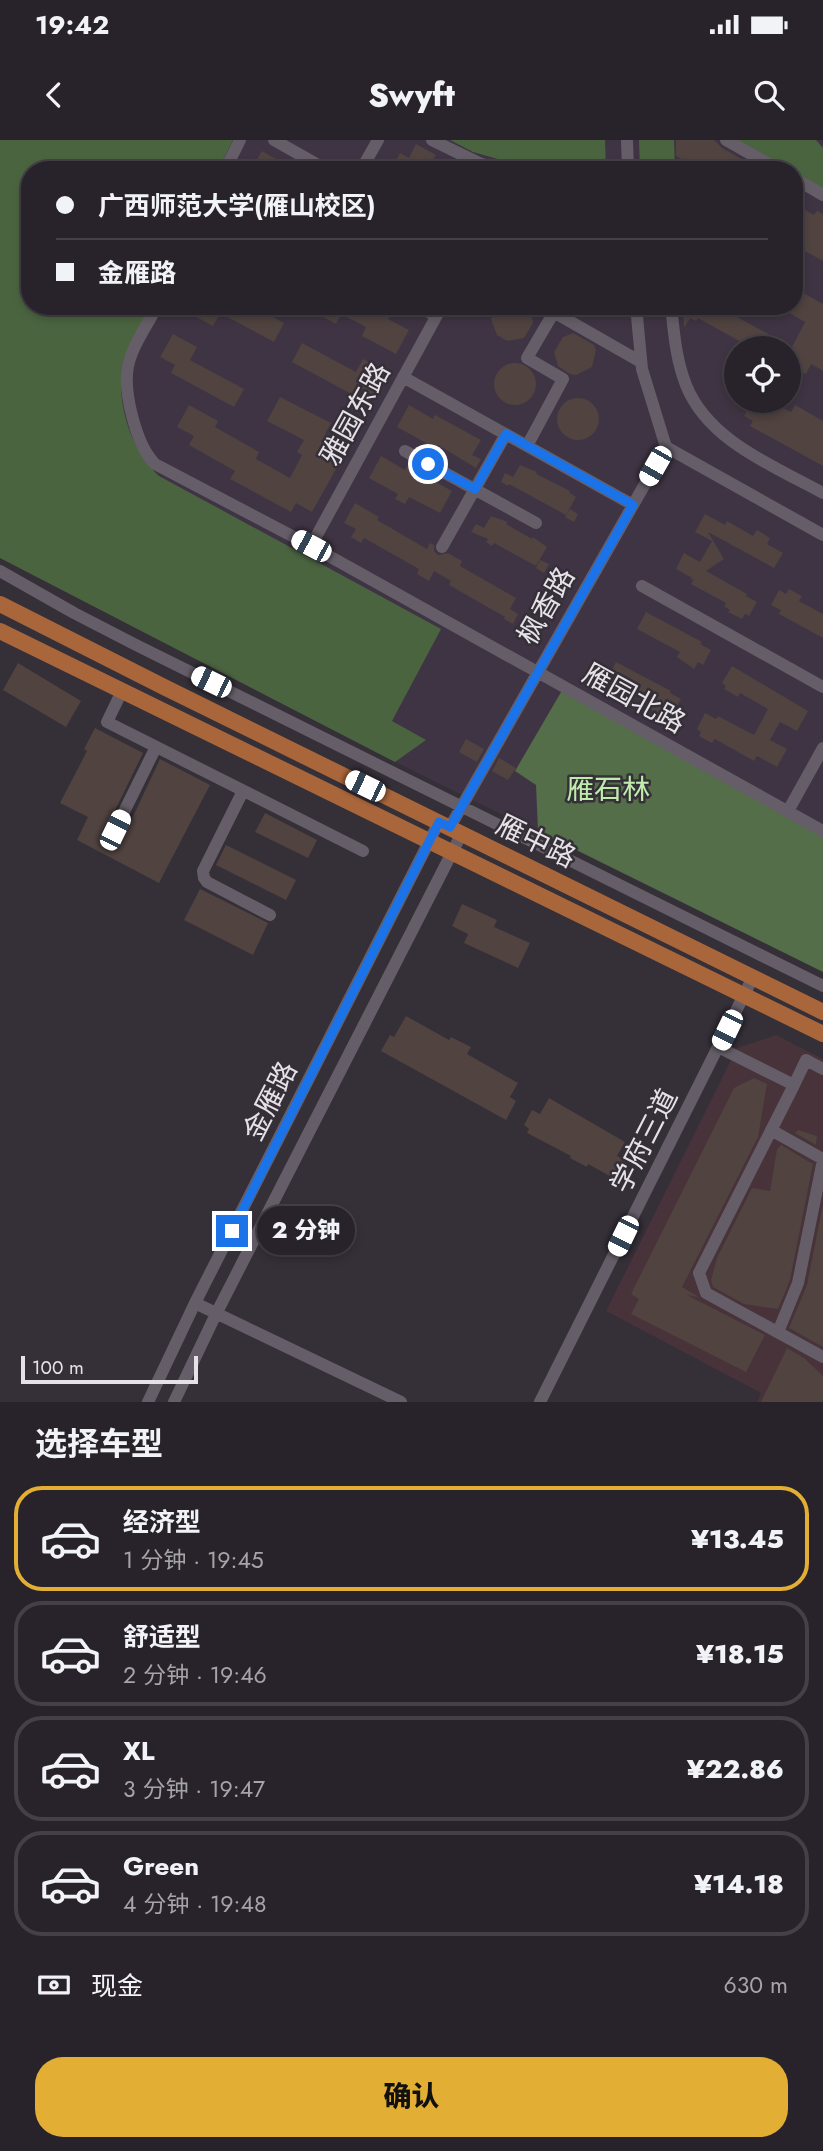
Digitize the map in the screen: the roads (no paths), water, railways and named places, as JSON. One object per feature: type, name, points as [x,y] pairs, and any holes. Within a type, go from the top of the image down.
[{"type":"main road","name":"雁中路","points":[[0,604],[823,1012]]},
{"type":"main road","name":"雁中路","points":[[0,631],[823,1034]]},
{"type":"street","points":[[230,161],[240,140]]},
{"type":"street","points":[[274,140],[311,161]]},
{"type":"street","points":[[366,161],[377,140]]},
{"type":"street","points":[[432,140],[475,161]]},
{"type":"street","points":[[627,140],[628,161]]},
{"type":"street","points":[[726,140],[763,161]]},
{"type":"street","points":[[803,183],[823,195]]},
{"type":"street","name":"雁园北路","points":[[152,315],[130,360],[127,373],[131,408],[149,457],[158,466],[311,546],[823,831]]},
{"type":"street","name":"雅园东路","points":[[311,546],[437,315]]},
{"type":"street","points":[[527,446],[562,379],[527,359],[545,315]]},
{"type":"street","points":[[559,315],[641,362]]},
{"type":"street","points":[[637,315],[641,362],[666,447],[823,535]]},
{"type":"street","points":[[672,315],[676,351],[685,383],[710,423],[751,453],[823,493]]},
{"type":"street","points":[[403,377],[633,505]]},
{"type":"street","points":[[442,547],[506,434]]},
{"type":"street","name":"枫香路","points":[[450,828],[666,447]]},
{"type":"street","points":[[405,451],[536,523]]},
{"type":"street","points":[[0,571],[74,613],[823,986]]},
{"type":"street","points":[[642,586],[823,687]]},
{"type":"street","points":[[122,691],[107,722],[363,851]]},
{"type":"street","points":[[115,830],[156,747]]},
{"type":"street","points":[[788,811],[823,748]]},
{"type":"street","points":[[243,791],[203,871],[204,878],[205,881],[270,915]]},
{"type":"street","name":"金雁路","points":[[148,1402],[195,1303],[429,843],[450,828]]},
{"type":"street","name":"金雁路","points":[[174,1402],[216,1314],[451,853],[450,828]]},
{"type":"street","name":"学府三道","points":[[540,1402],[753,977]]},
{"type":"street","points":[[718,1047],[794,1085]]},
{"type":"street","points":[[823,1069],[806,1060],[699,1273],[706,1293],[823,1357]]},
{"type":"street","points":[[771,1130],[823,1160],[798,1283],[778,1332]]},
{"type":"street","points":[[195,1303],[401,1402]]},
{"type":"park label","name":"雁石林","points":[[608,789]]}]
